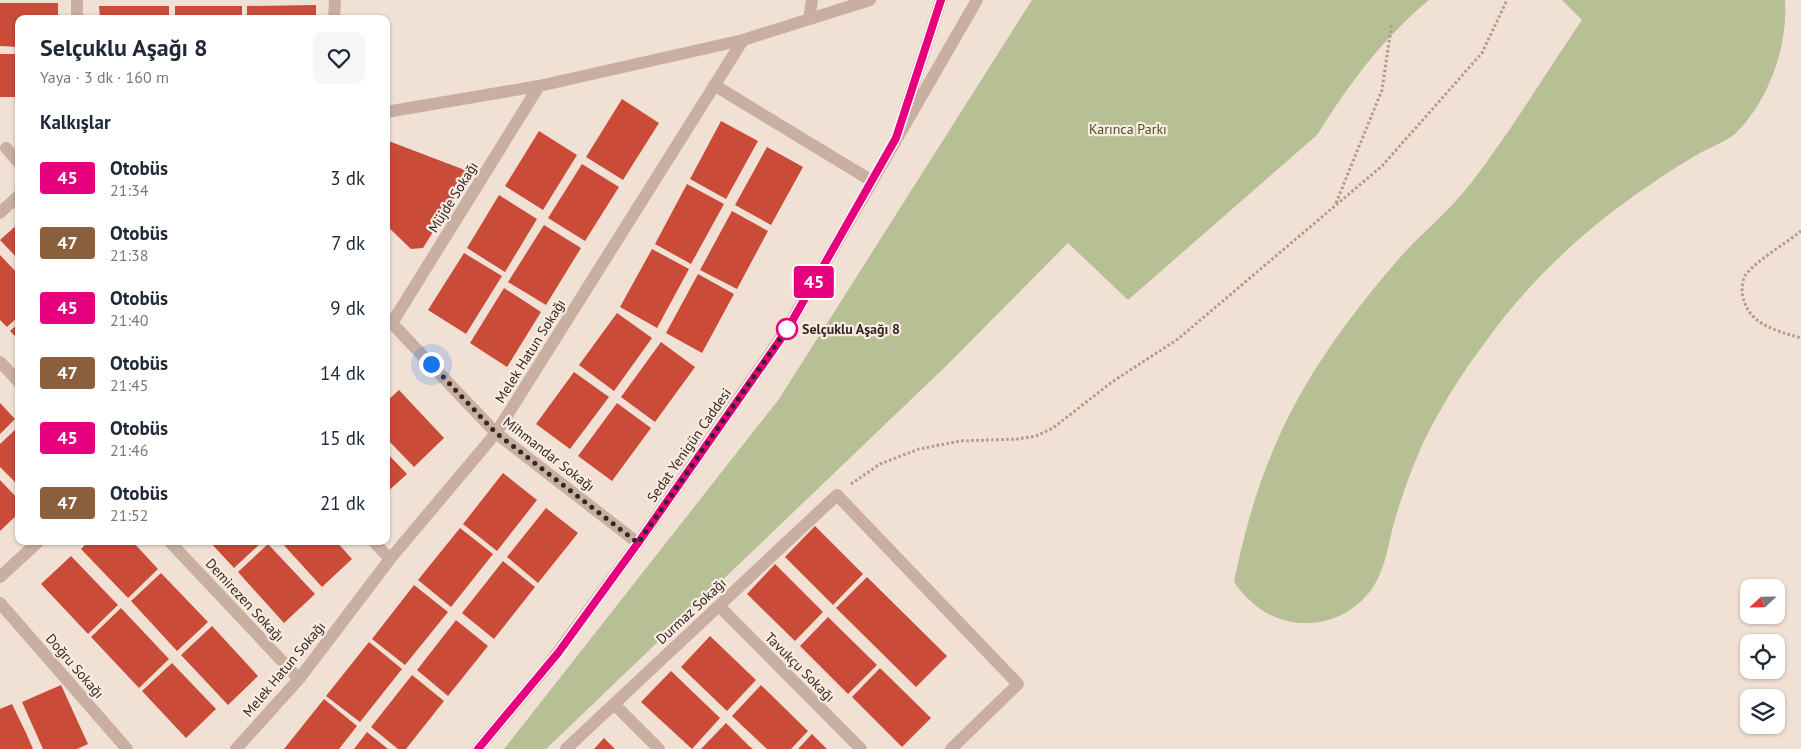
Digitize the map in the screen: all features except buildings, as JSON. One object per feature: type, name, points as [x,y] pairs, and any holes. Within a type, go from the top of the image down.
[{"type":"street","points":[[77,0],[77,15]]},
{"type":"street","points":[[334,15],[335,0]]},
{"type":"street","points":[[809,19],[812,0]]},
{"type":"street","points":[[390,111],[538,86],[743,40],[870,0]]},
{"type":"street","points":[[896,138],[941,0]]},
{"type":"street","points":[[896,138],[977,0]]},
{"type":"street","name":"Melek Hatun Sokağı","points":[[236,749],[299,679],[390,559],[496,433],[743,40]]},
{"type":"street","points":[[714,85],[872,181]]},
{"type":"street","name":"Müjde Sokağı","points":[[390,318],[538,86]]},
{"type":"street","name":"Sedat Yenigün Caddesi","points":[[478,749],[546,668],[638,543],[787,330],[896,138]]},
{"type":"street","points":[[3,147],[15,159]]},
{"type":"street","points":[[0,213],[15,199]]},
{"type":"street","name":"Mihmandar Sokağı","points":[[390,321],[496,433],[638,543]]},
{"type":"street","points":[[0,362],[15,378]]},
{"type":"street","points":[[837,495],[1018,684],[951,749]]},
{"type":"street","name":"Durmaz Sokağı","points":[[566,749],[837,495]]},
{"type":"street","points":[[0,577],[35,545]]},
{"type":"street","name":"Demirezen Sokağı","points":[[173,545],[299,679]]},
{"type":"street","points":[[377,545],[390,559]]},
{"type":"street","name":"Doğru Sokağı","points":[[0,604],[127,749]]},
{"type":"street","name":"Tavukçu Sokağı","points":[[719,606],[861,749]]},
{"type":"street","points":[[614,704],[659,749]]},
{"type":"path","points":[[837,495],[880,464],[919,449],[960,441],[1018,439],[1036,436],[1053,428],[1112,382],[1178,339],[1382,166],[1482,53],[1507,0]]},
{"type":"path","points":[[1335,206],[1358,154],[1382,90],[1392,22]]},
{"type":"path","points":[[1801,231],[1745,275],[1742,288],[1743,301],[1749,313],[1758,322],[1769,328],[1801,338]]},
{"type":"green space","name":"Karınca Parkı","points":[[1032,0],[1429,0],[1397,30],[1368,62],[1318,134],[1128,300],[1068,243],[945,367],[546,749],[504,749],[779,399]]},
{"type":"green space","points":[[1562,0],[1785,0],[1783,36],[1774,72],[1767,89],[1758,106],[1735,134],[1672,170],[1608,215],[1541,275],[1497,326],[1459,379],[1424,441],[1400,502],[1382,570],[1366,596],[1348,612],[1326,621],[1314,623],[1291,622],[1272,616],[1255,605],[1234,582],[1258,490],[1292,410],[1313,373],[1365,300],[1405,252],[1463,193],[1486,163],[1582,20]]},
{"type":"bus line","name":"45","points":[[478,749],[558,653],[638,543],[787,330],[896,138],[941,0]]},
{"type":"place","name":"Selçuklu Aşağı 8","points":[[787,329]]},
{"type":"route","points":[[431,364],[496,433],[638,543],[787,329]]}]
